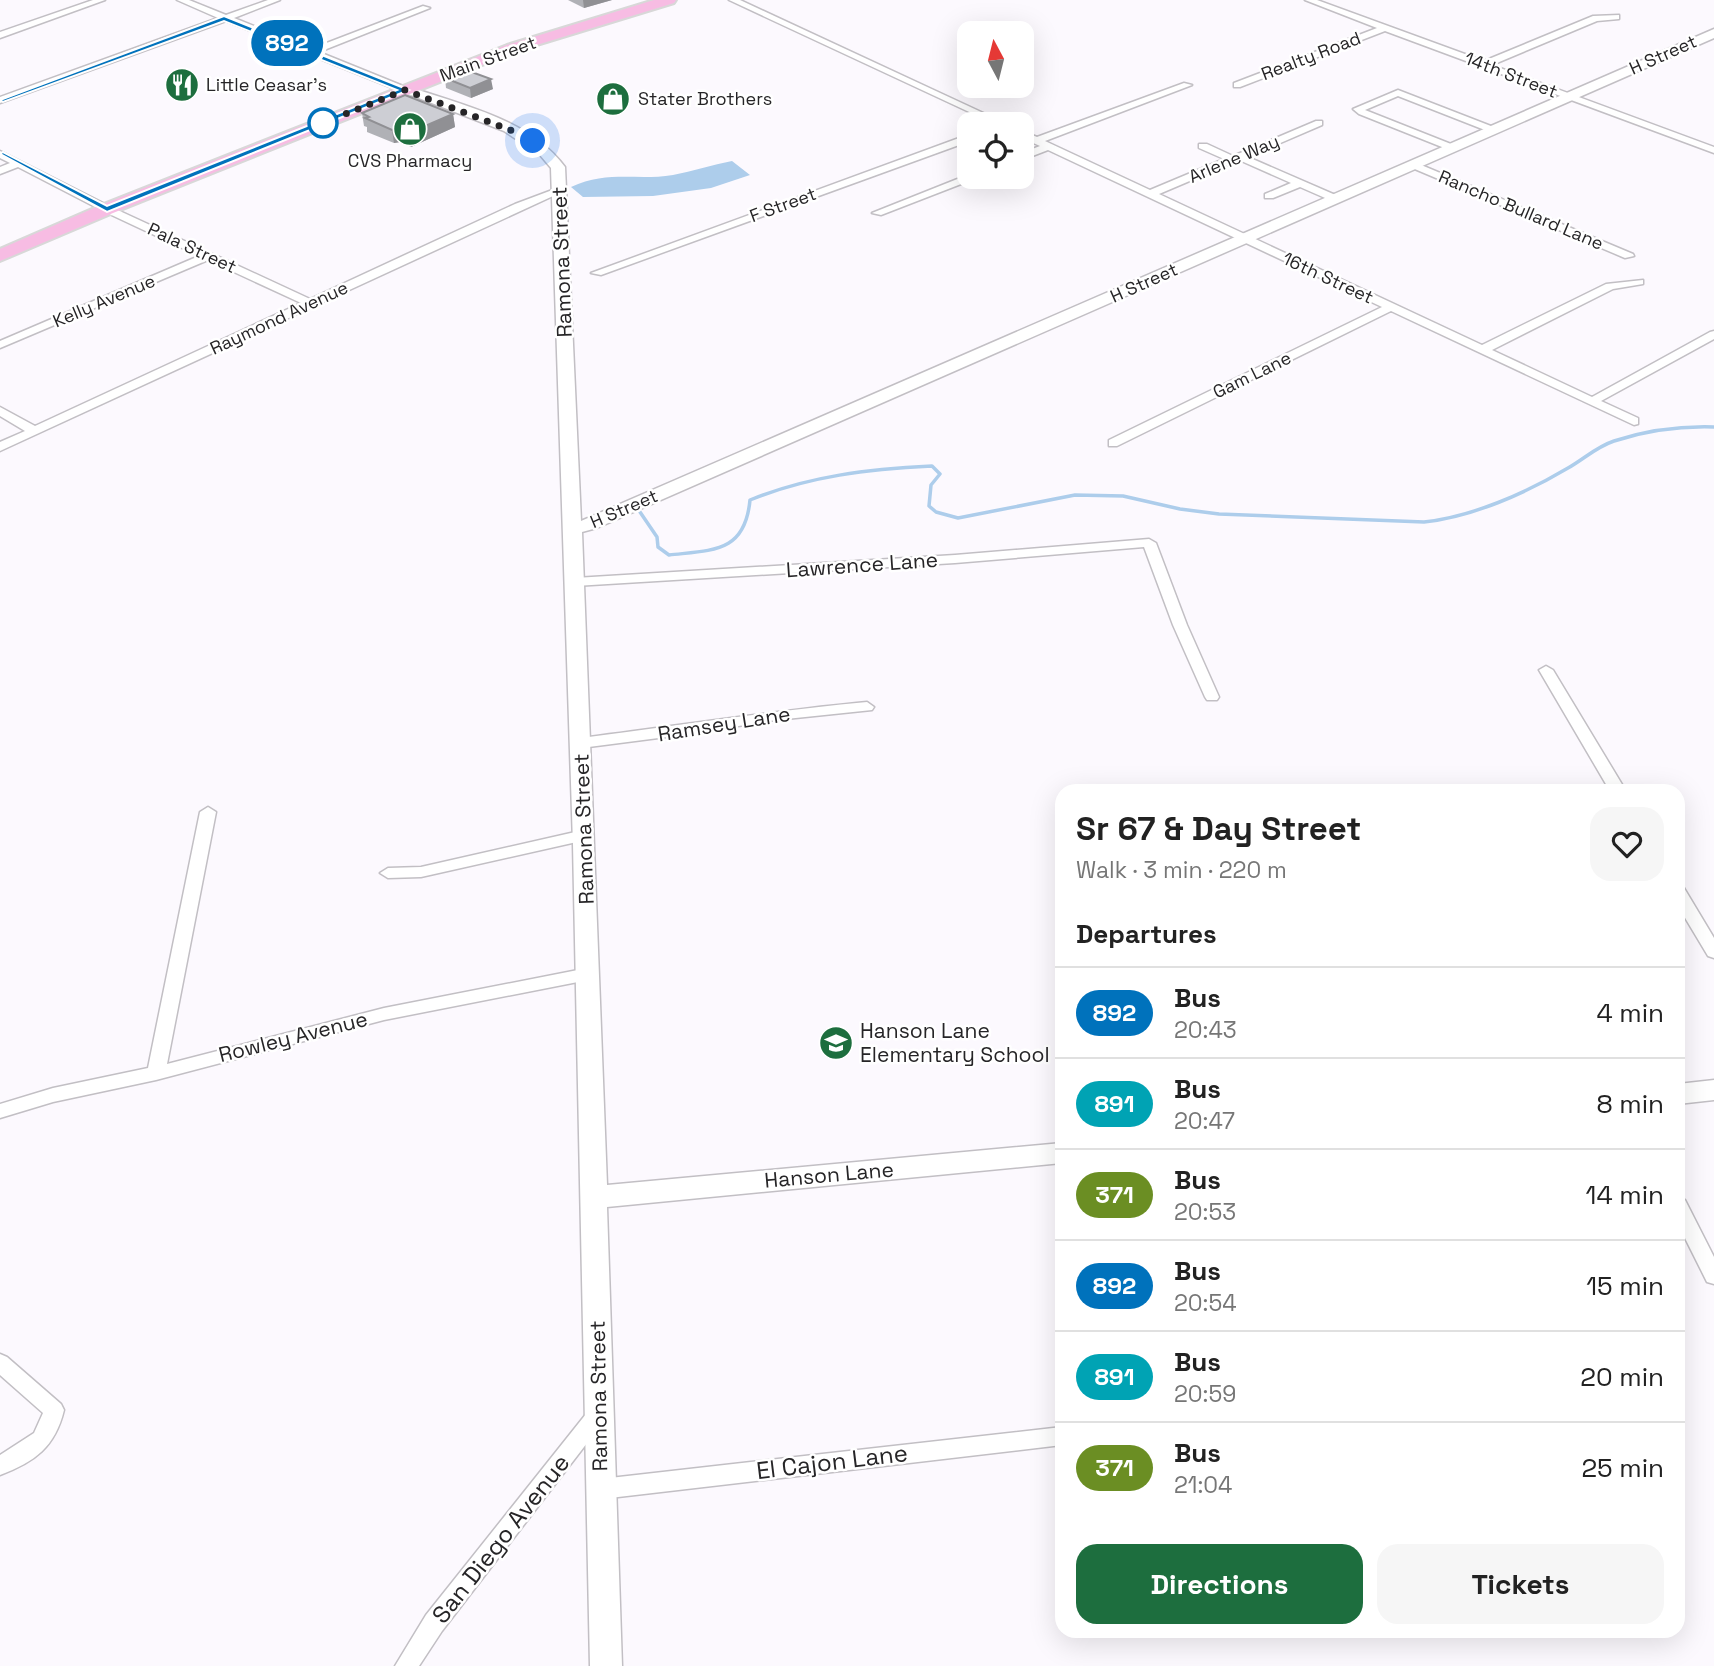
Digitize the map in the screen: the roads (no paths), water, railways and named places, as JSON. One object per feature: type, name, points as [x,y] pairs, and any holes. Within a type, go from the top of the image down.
[{"type":"main road","name":"Main Street","points":[[0,256],[107,209],[519,45],[669,0]]},
{"type":"main road","name":"Ramona Street","points":[[405,90],[526,136],[548,152],[558,167],[589,974],[606,1666]]},
{"type":"main road","points":[[1685,1093],[1714,1090]]},
{"type":"main road","name":"Hanson Lane","points":[[595,1198],[1055,1154]]},
{"type":"street","points":[[0,35],[101,0]]},
{"type":"street","points":[[181,0],[405,90]]},
{"type":"street","points":[[0,100],[276,0]]},
{"type":"street","points":[[733,0],[976,112]]},
{"type":"street","name":"14th Street","points":[[1309,0],[1714,150]]},
{"type":"street","points":[[311,52],[426,8]]},
{"type":"street","points":[[1483,65],[1596,18],[1616,17]]},
{"type":"street","name":"Realty Road","points":[[1237,85],[1385,28]]},
{"type":"street","name":"H Street","points":[[572,529],[590,524],[1714,33]]},
{"type":"street","points":[[1037,141],[1187,85]]},
{"type":"street","points":[[1452,148],[1362,113],[1358,109],[1398,93],[1493,130]]},
{"type":"street","name":"Arlene Way","points":[[1150,194],[1319,123]]},
{"type":"street","name":"16th Street","points":[[1034,140],[1634,421]]},
{"type":"street","name":"F Street","points":[[597,273],[957,142]]},
{"type":"street","points":[[1034,152],[1048,146]]},
{"type":"street","points":[[1203,146],[1336,199]]},
{"type":"street","name":"Pala Street","points":[[0,154],[107,209],[310,303]]},
{"type":"street","points":[[0,171],[20,163]]},
{"type":"street","name":"Rancho Bullard Lane","points":[[1414,165],[1629,256]]},
{"type":"street","points":[[877,213],[957,182]]},
{"type":"street","points":[[1269,196],[1301,183]]},
{"type":"street","name":"Raymond Avenue","points":[[0,447],[519,206],[559,191]]},
{"type":"street","name":"Kelly Avenue","points":[[0,345],[208,256]]},
{"type":"street","points":[[1482,350],[1610,286],[1639,282]]},
{"type":"street","name":"Gam Lane","points":[[1113,443],[1391,307]]},
{"type":"street","points":[[1591,402],[1714,334]]},
{"type":"street","points":[[0,411],[34,432]]},
{"type":"street","name":"Lawrence Lane","points":[[575,582],[955,559],[1149,543],[1180,625],[1212,697]]},
{"type":"street","points":[[1546,670],[1614,784]]},
{"type":"street","name":"Ramsey Lane","points":[[581,743],[767,716],[867,707]]},
{"type":"street","points":[[156,1073],[208,812]]},
{"type":"street","points":[[388,873],[421,872],[584,835]]},
{"type":"street","points":[[1685,904],[1714,952]]},
{"type":"street","name":"Rowley Avenue","points":[[0,1111],[53,1095],[156,1073],[384,1014],[589,974]]},
{"type":"street","points":[[1685,1219],[1714,1276]]},
{"type":"street","points":[[0,1363],[54,1410],[49,1432],[37,1444],[0,1466]]},
{"type":"street","name":"San Diego Avenue","points":[[406,1666],[435,1623],[598,1413]]},
{"type":"street","name":"El Cajon Lane","points":[[601,1489],[1055,1437]]},
{"type":"water","points":[[732,161],[750,175],[711,188],[653,196],[583,197],[571,187],[610,177],[673,175]]},
{"type":"waterway","points":[[640,512],[657,537],[658,547],[669,555],[700,552],[724,546],[734,539],[747,517],[750,500],[817,479],[885,469],[932,466],[940,474],[931,485],[929,506],[936,512],[958,518],[1075,495],[1123,496],[1180,509],[1219,514],[1424,522],[1461,515],[1517,495],[1614,441],[1664,430],[1714,427]]},
{"type":"place","name":"Little Ceasar's","points":[[182,85]]},
{"type":"place","name":"Stater Brothers","points":[[613,99]]},
{"type":"place","name":"CVS Pharmacy","points":[[410,129]]},
{"type":"place","name":"Hanson Lane Elementary School","points":[[836,1043]]}]
